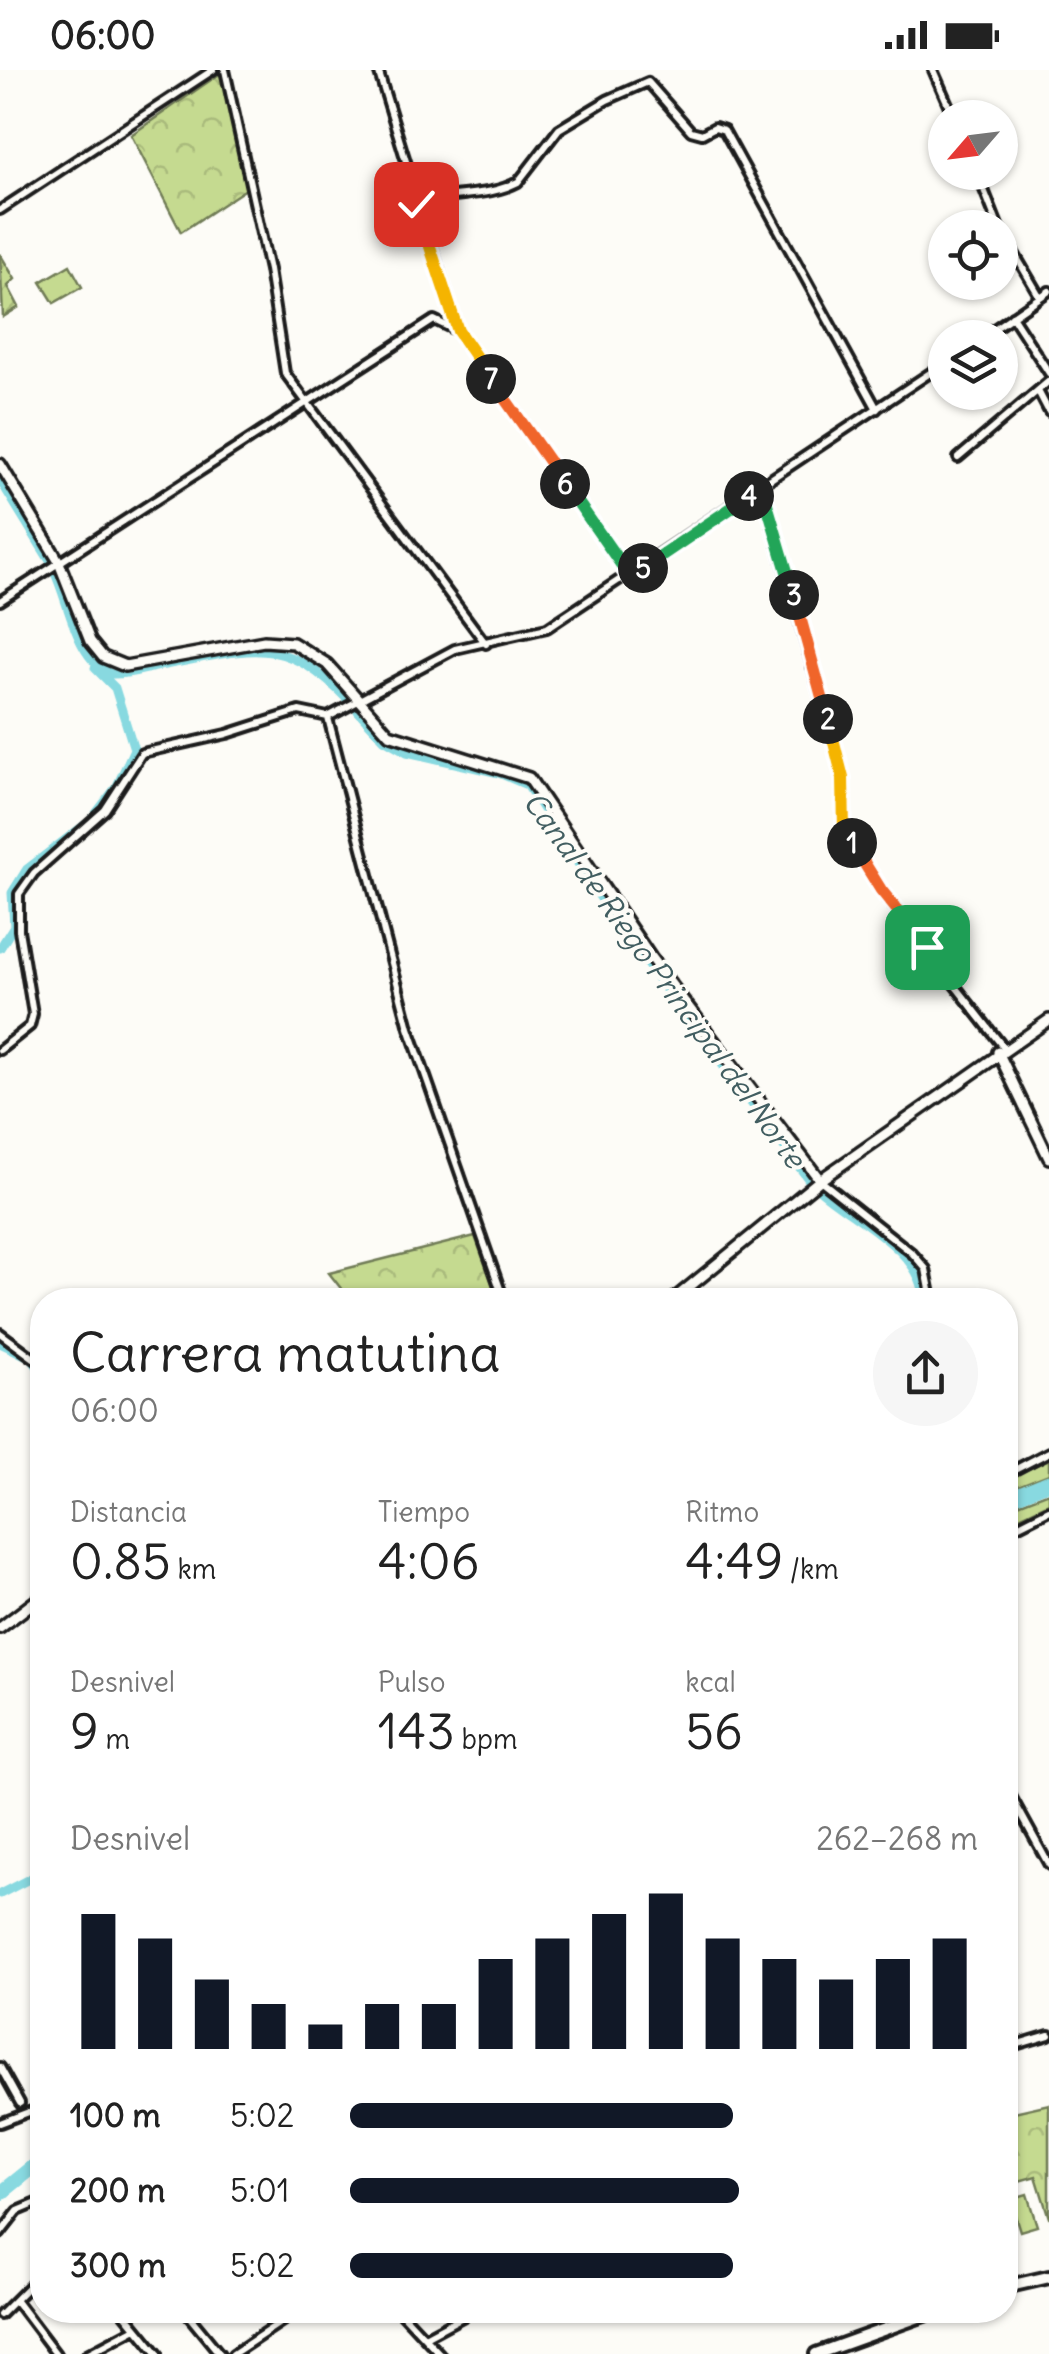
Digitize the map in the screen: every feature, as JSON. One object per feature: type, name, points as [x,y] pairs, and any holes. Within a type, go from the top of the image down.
[{"type":"main road","points":[[1018,2283],[1049,2277]]},
{"type":"main road","points":[[816,2354],[902,2323]]},
{"type":"street","points":[[0,210],[213,70]]},
{"type":"street","points":[[225,70],[270,270],[285,373],[486,645]]},
{"type":"street","points":[[378,70],[458,331],[630,577]]},
{"type":"street","points":[[933,70],[946,100]]},
{"type":"street","points":[[416,204],[440,195],[461,196],[518,182],[559,129],[607,100],[648,82],[691,131],[702,134],[715,128],[724,130],[877,410]]},
{"type":"street","points":[[1018,259],[1040,297]]},
{"type":"street","points":[[1006,320],[1049,291]]},
{"type":"street","points":[[958,458],[1038,391],[1049,377],[1012,316]]},
{"type":"street","points":[[0,601],[434,320],[458,331]]},
{"type":"street","points":[[0,1050],[30,1026],[34,1014],[18,894],[34,874],[105,810],[142,753],[227,734],[299,712],[328,717],[455,649],[547,628],[630,577],[928,374]]},
{"type":"street","points":[[1038,391],[1049,412]]},
{"type":"street","points":[[0,464],[58,560],[90,642],[112,663],[125,666],[264,641],[293,643],[327,664],[389,734],[405,743],[505,768],[529,778],[651,958],[820,1180],[912,1253],[926,1269],[930,1288]]},
{"type":"street","points":[[762,487],[843,778],[844,830],[881,890],[1001,1050],[1049,1158]]},
{"type":"street","points":[[328,717],[409,1028],[500,1288]]},
{"type":"street","points":[[687,1288],[820,1180],[1049,1020]]},
{"type":"street","points":[[0,1333],[30,1355]]},
{"type":"street","points":[[1018,1468],[1049,1452]]},
{"type":"street","points":[[1018,1526],[1049,1510]]},
{"type":"street","points":[[0,1628],[30,1605]]},
{"type":"street","points":[[1018,1809],[1049,1866]]},
{"type":"street","points":[[1018,2044],[1049,2035]]},
{"type":"street","points":[[0,2067],[20,2103]]},
{"type":"street","points":[[0,2123],[30,2112]]},
{"type":"street","points":[[0,2234],[18,2212],[30,2206]]},
{"type":"street","points":[[0,2314],[30,2285]]},
{"type":"street","points":[[16,2300],[30,2319]]},
{"type":"street","points":[[33,2323],[56,2354]]},
{"type":"street","points":[[132,2323],[158,2354]]},
{"type":"street","points":[[195,2323],[220,2354]]},
{"type":"street","points":[[233,2354],[280,2323]]},
{"type":"street","points":[[411,2323],[440,2354]]},
{"type":"street","points":[[424,2337],[450,2323]]},
{"type":"street","points":[[87,2354],[136,2328]]},
{"type":"green space","points":[[221,73],[246,189],[181,232],[131,135]]},
{"type":"green space","points":[[0,254],[15,279],[8,286],[19,307],[3,317]]},
{"type":"green space","points":[[70,265],[82,287],[54,303],[41,282]]},
{"type":"green space","points":[[475,1236],[494,1288],[341,1288],[329,1273]]},
{"type":"green space","points":[[1049,1459],[1049,1474],[1018,1486],[1018,1474]]},
{"type":"green space","points":[[1049,1492],[1049,1503],[1018,1518],[1018,1504]]},
{"type":"green space","points":[[1049,2104],[1049,2218],[1036,2176],[1018,2181],[1018,2111]]},
{"type":"green space","points":[[1027,2194],[1037,2226],[1020,2231],[1018,2197]]},
{"type":"waterway","name":"Canal de Riego Principal del Norte","points":[[0,480],[48,558]]},
{"type":"waterway","name":"Canal de Riego Principal del Norte","points":[[54,571],[81,643],[89,656],[111,674],[221,654],[264,651],[303,664],[348,700]]},
{"type":"waterway","points":[[0,948],[14,926],[12,893],[27,869],[91,820],[117,786],[134,749],[115,688],[95,668]]},
{"type":"waterway","name":"Canal de Riego Principal del Norte","points":[[358,711],[384,739],[407,752],[499,773],[527,785],[622,931],[809,1180]]},
{"type":"waterway","name":"Canal de Riego Principal del Norte","points":[[820,1190],[900,1251],[922,1288]]},
{"type":"waterway","points":[[0,1343],[30,1358]]},
{"type":"waterway","points":[[1018,1495],[1049,1482]]},
{"type":"waterway","points":[[0,1894],[30,1879]]},
{"type":"waterway","points":[[0,2194],[30,2170]]},
{"type":"route","points":[[416,204],[458,331],[630,577],[762,487],[843,778],[844,830],[881,890],[927,947]]}]
